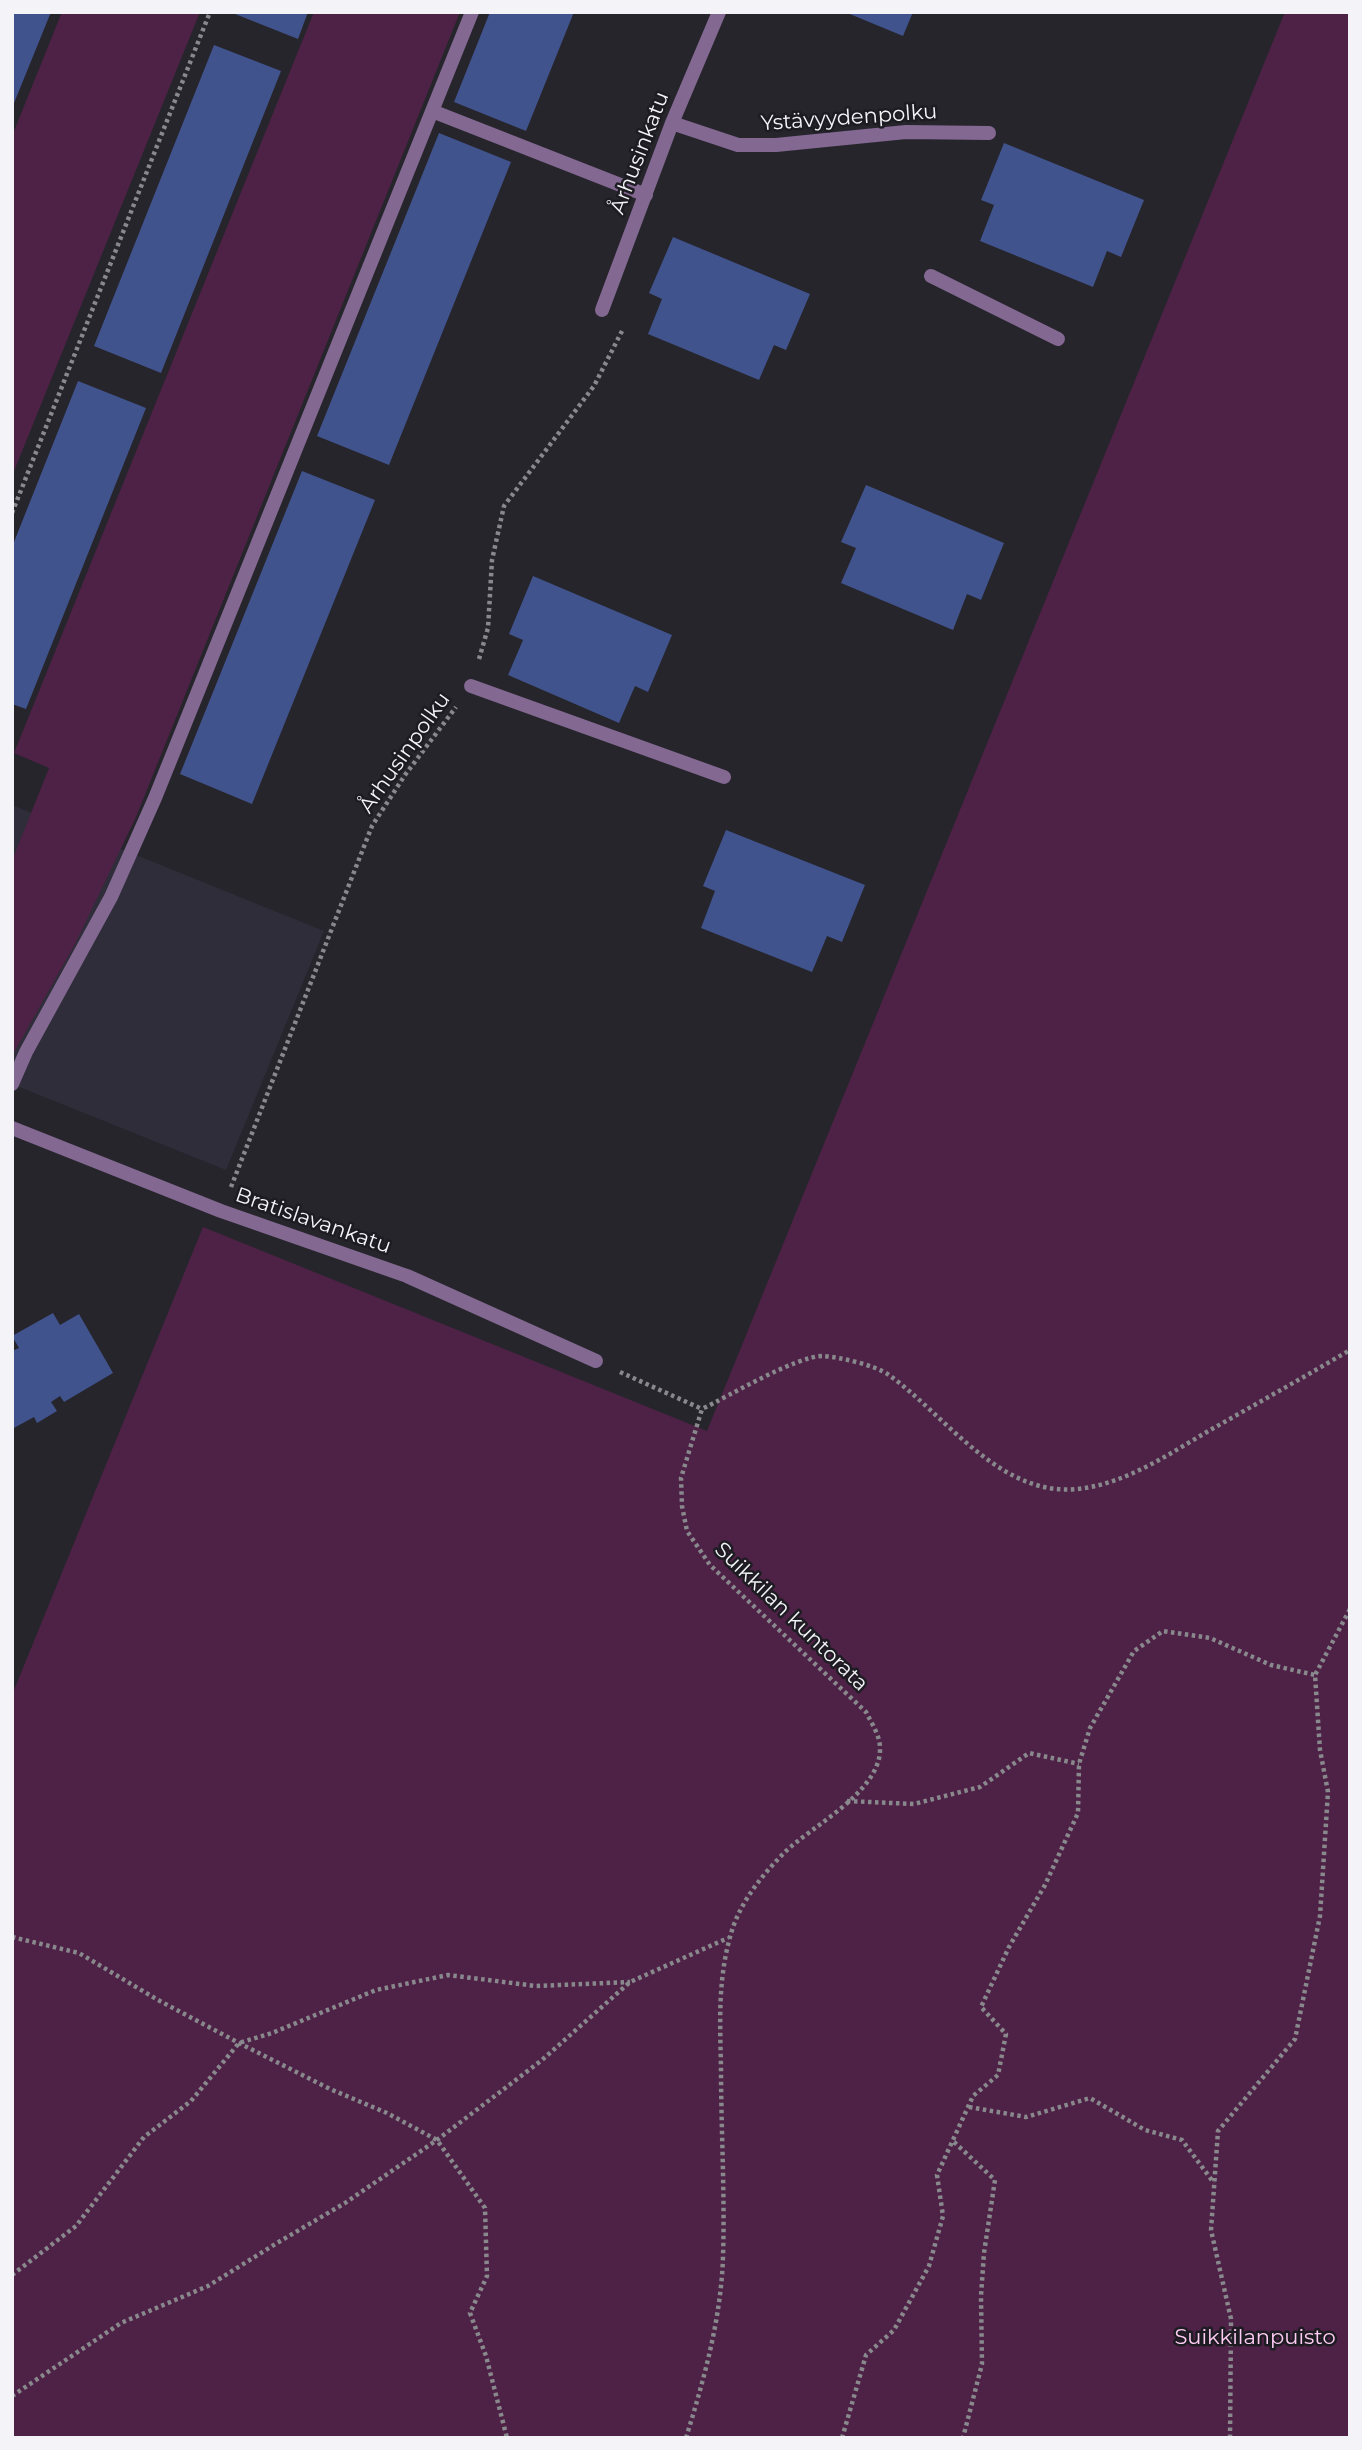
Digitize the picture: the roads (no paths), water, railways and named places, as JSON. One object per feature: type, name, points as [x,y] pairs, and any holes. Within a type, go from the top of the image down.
[{"type":"street","points":[[12,1084],[26,1052],[111,897],[155,797],[472,12]]},
{"type":"street","name":"Århusinkatu","points":[[602,310],[672,123],[719,12]]},
{"type":"street","points":[[432,111],[646,195]]},
{"type":"street","name":"Ystävyydenpolku","points":[[672,123],[738,145],[776,145],[906,132],[989,133]]},
{"type":"street","points":[[931,276],[1058,339]]},
{"type":"street","points":[[471,686],[724,777]]},
{"type":"street","name":"Bratislavankatu","points":[[12,1128],[221,1211],[407,1276],[596,1362]]},
{"type":"park label","name":"Suikkilanpuisto","points":[[1255,2338]]}]
